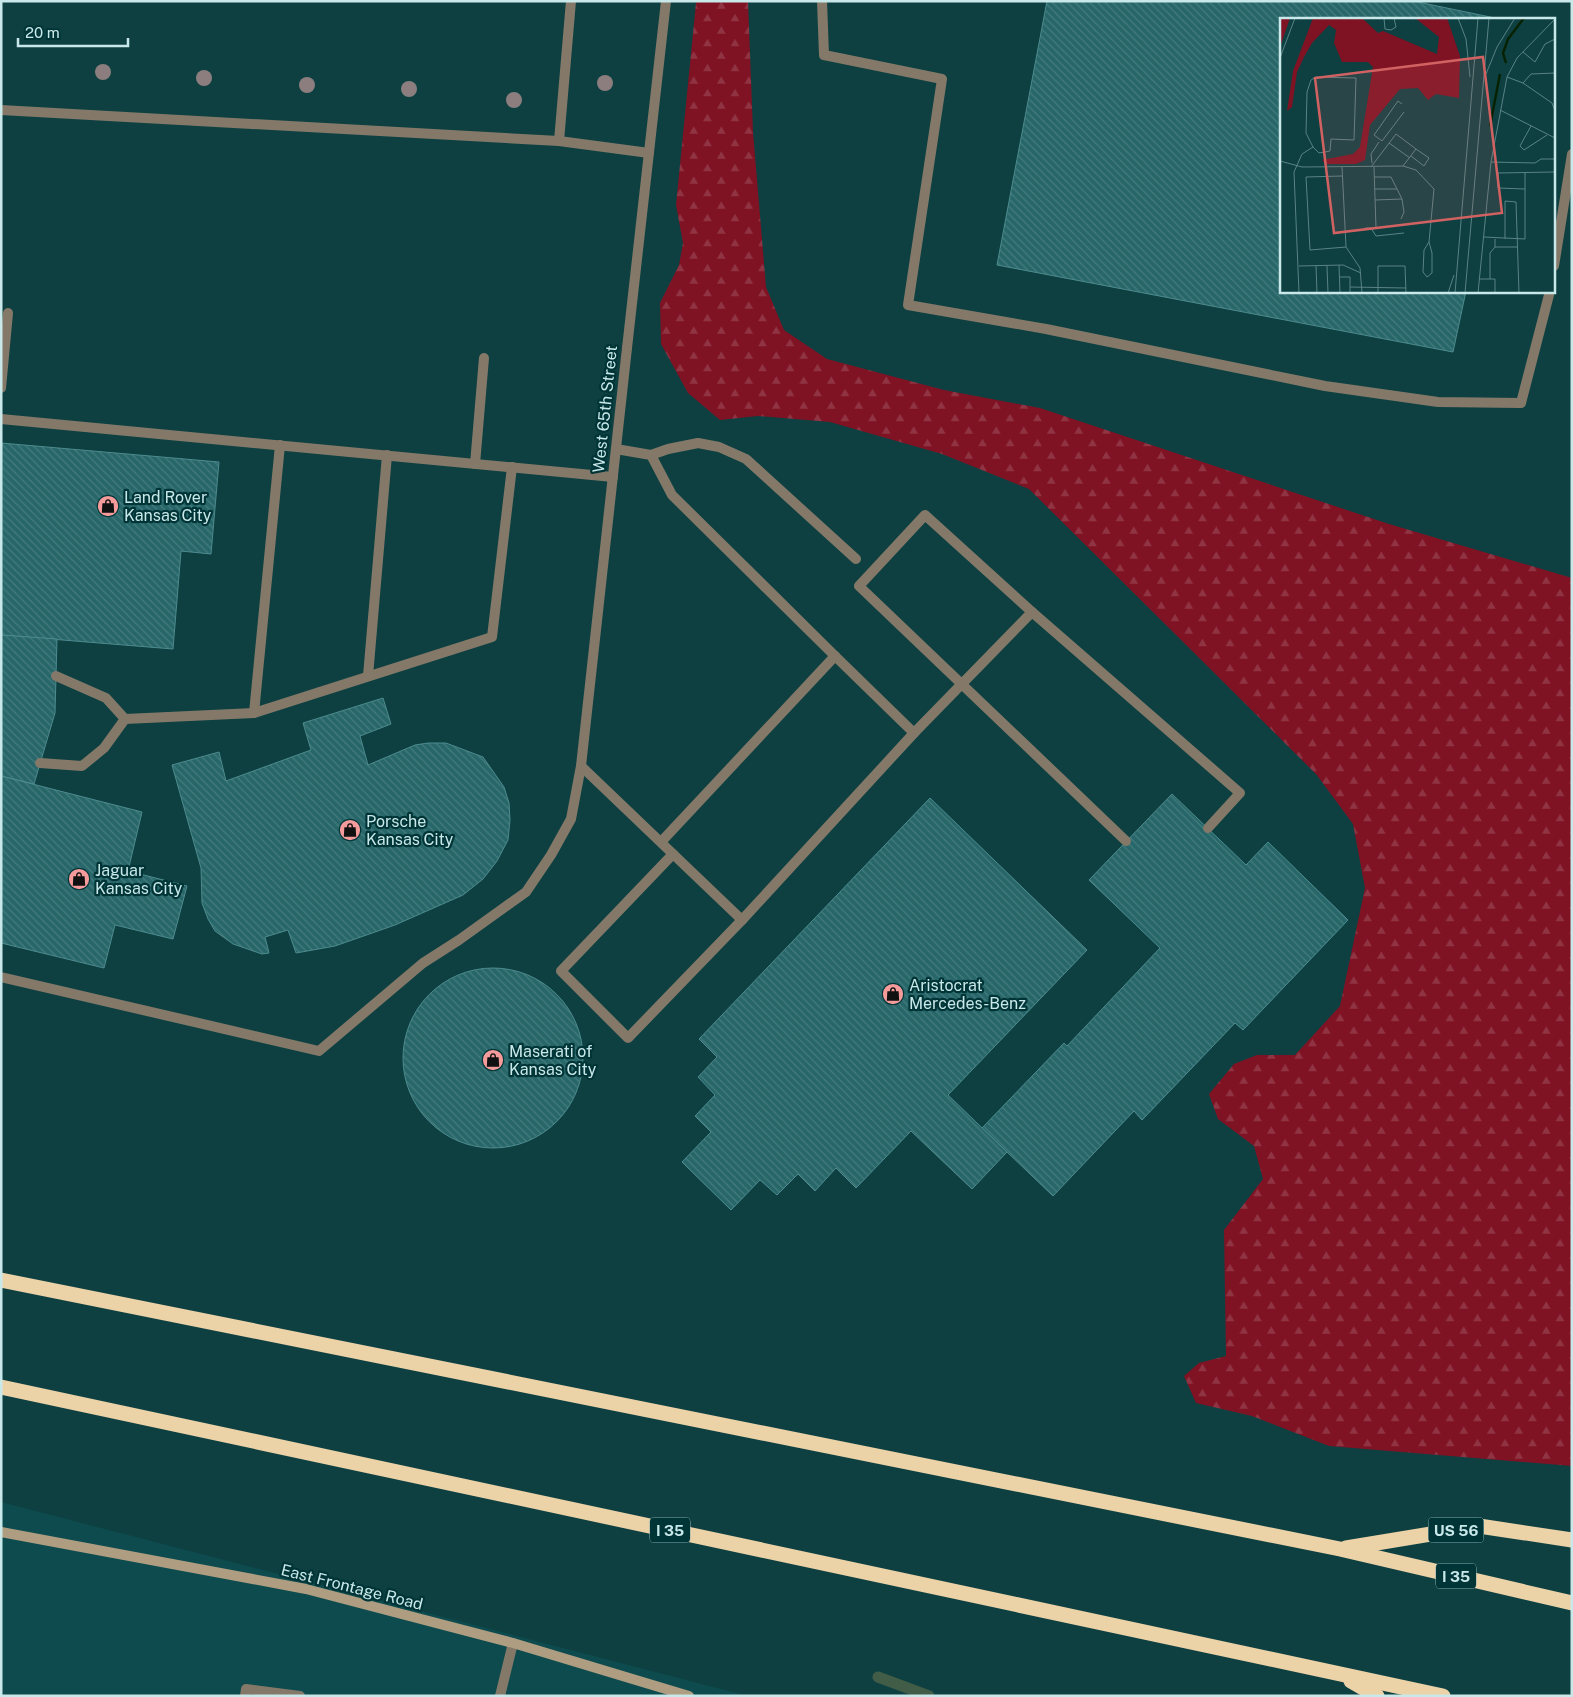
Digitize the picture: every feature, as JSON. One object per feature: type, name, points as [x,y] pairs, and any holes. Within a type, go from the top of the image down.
[{"type":"highway","name":"I 35","points":[[1,1280],[1340,1549],[1572,1604]]},
{"type":"highway","name":"I 35","points":[[1,1387],[1444,1696]]},
{"type":"highway","name":"US 56","points":[[1340,1549],[1480,1526],[1572,1540]]},
{"type":"highway","points":[[1339,1674],[1377,1696]]},
{"type":"street","points":[[559,141],[571,1]]},
{"type":"street","name":"West 65th Street","points":[[1,977],[318,1051],[423,963],[526,892],[551,855],[571,819],[581,766],[666,1]]},
{"type":"street","points":[[822,1],[824,55],[942,79],[908,305],[1046,329],[1326,386],[1438,402],[1521,403],[1550,292]]},
{"type":"street","points":[[1,110],[559,141],[649,153]]},
{"type":"street","points":[[1556,254],[1572,154]]},
{"type":"street","points":[[1,388],[8,313]]},
{"type":"street","points":[[475,464],[484,358]]},
{"type":"street","points":[[1,419],[613,477]]},
{"type":"street","points":[[616,449],[650,455],[698,443],[719,447],[746,459],[856,559]]},
{"type":"street","points":[[254,713],[280,446]]},
{"type":"street","points":[[368,676],[387,455]]},
{"type":"street","points":[[650,455],[672,494],[914,732]]},
{"type":"street","points":[[56,676],[106,698],[125,718],[254,713],[492,637],[512,467]]},
{"type":"street","points":[[1126,841],[859,586],[925,515],[1032,612],[1240,793],[1208,828]]},
{"type":"street","points":[[673,854],[561,970],[628,1038],[742,920],[914,732],[1032,612]]},
{"type":"street","points":[[661,842],[835,656]]},
{"type":"street","points":[[40,763],[82,766],[104,748],[125,718]]},
{"type":"street","points":[[581,766],[742,920]]},
{"type":"street","name":"East Frontage Road","points":[[1,1532],[306,1589],[513,1643],[689,1696]]},
{"type":"street","points":[[500,1696],[513,1643]]},
{"type":"street","points":[[246,1696],[246,1690],[300,1696]]},
{"type":"shaded area","points":[[1,1502],[748,1696],[1,1696]]},
{"type":"green space","points":[[698,1],[748,1],[753,132],[766,287],[784,330],[827,359],[944,390],[1040,408],[1389,524],[1572,578],[1572,1466],[1329,1446],[1252,1416],[1196,1403],[1184,1376],[1199,1363],[1226,1356],[1224,1230],[1263,1179],[1254,1146],[1218,1119],[1209,1094],[1234,1064],[1257,1055],[1295,1055],[1340,1006],[1365,888],[1353,824],[1316,774],[1029,489],[942,454],[830,422],[758,416],[720,420],[688,393],[661,344],[660,303],[679,265],[683,243],[676,205],[696,3]]},
{"type":"building","points":[[1047,1],[1413,1],[1495,18],[1280,18],[1280,292],[1466,292],[1453,352],[997,265]]},
{"type":"building","name":"Land Rover Kansas City","points":[[1,443],[219,462],[211,554],[181,551],[173,649],[1,635]]},
{"type":"building","points":[[1,635],[57,639],[55,713],[34,784],[1,776]]},
{"type":"building","name":"Porsche Kansas City","points":[[383,698],[391,724],[360,736],[368,765],[415,745],[428,743],[446,743],[483,757],[504,787],[509,803],[508,840],[497,861],[483,879],[463,895],[395,925],[335,946],[296,953],[288,930],[265,937],[269,953],[262,954],[233,944],[215,931],[202,903],[201,868],[172,765],[219,752],[226,781],[311,750],[303,723]]},
{"type":"building","name":"Jaguar Kansas City","points":[[1,776],[142,812],[128,871],[187,886],[173,939],[115,925],[104,968],[1,943]]},
{"type":"building","points":[[1172,794],[1246,865],[1268,842],[1348,920],[1243,1030],[1235,1023],[1142,1120],[1134,1111],[1053,1196],[982,1128],[1064,1043],[1067,1046],[1160,948],[1089,880]]},
{"type":"building","name":"Aristocrat Mercedes-Benz","points":[[930,798],[1087,950],[948,1095],[1007,1152],[972,1189],[911,1131],[856,1188],[836,1168],[815,1191],[798,1174],[777,1195],[760,1180],[731,1210],[682,1162],[711,1132],[695,1116],[715,1095],[698,1077],[717,1057],[699,1039]]},
{"type":"building","name":"Maserati of Kansas City","points":[[484,968],[502,968],[536,978],[557,994],[573,1015],[581,1040],[583,1058],[581,1076],[573,1101],[557,1122],[536,1138],[528,1141],[502,1148],[484,1148],[450,1138],[423,1115],[413,1101],[407,1084],[403,1067],[403,1049],[413,1015],[436,988],[450,978],[467,972]]},
{"type":"waterway","points":[[878,1677],[929,1696]]},
{"type":"place","name":"Land Rover Kansas City","points":[[108,506]]},
{"type":"place","name":"Porsche Kansas City","points":[[350,830]]},
{"type":"place","name":"Jaguar Kansas City","points":[[79,879]]},
{"type":"place","name":"Aristocrat Mercedes-Benz","points":[[893,994]]},
{"type":"place","name":"Maserati of Kansas City","points":[[493,1060]]}]
